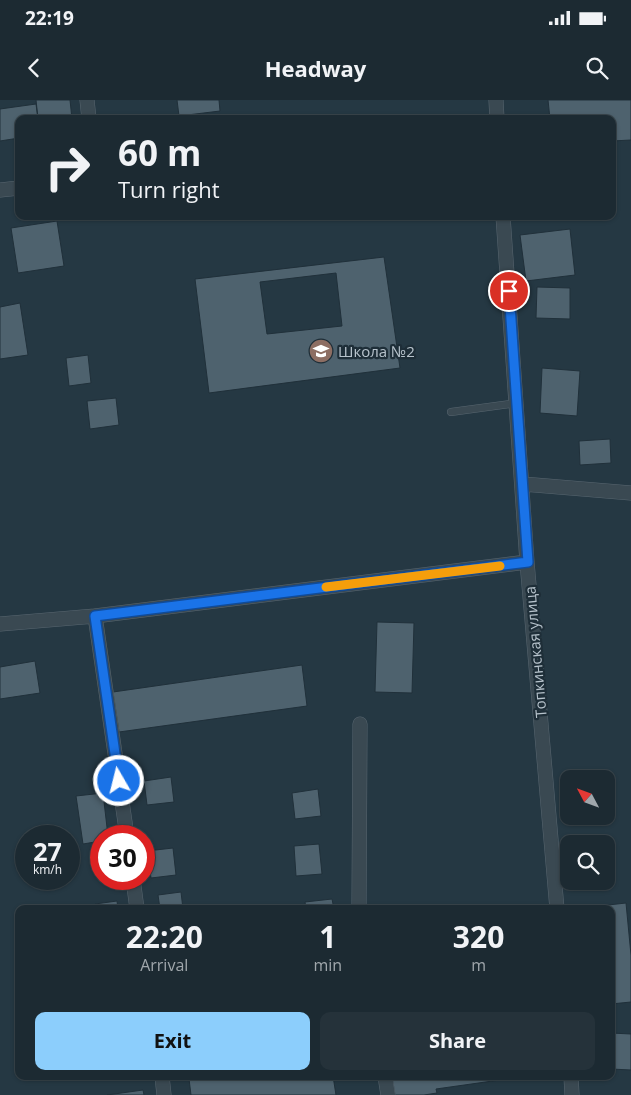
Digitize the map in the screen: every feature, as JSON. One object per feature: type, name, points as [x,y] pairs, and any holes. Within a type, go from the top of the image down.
[{"type":"street","points":[[87,100],[89,115]]},
{"type":"street","points":[[496,100],[497,115]]},
{"type":"street","points":[[0,190],[15,188]]},
{"type":"street","name":"Топкинская улица","points":[[504,220],[528,562],[557,905]]},
{"type":"street","points":[[523,484],[631,493]]},
{"type":"street","points":[[0,624],[95,616],[528,562]]},
{"type":"street","points":[[95,616],[125,825]]},
{"type":"street","points":[[359,905],[360,724]]},
{"type":"street","points":[[134,890],[136,905]]},
{"type":"street","points":[[162,1080],[164,1095]]},
{"type":"street","points":[[386,1080],[388,1095]]},
{"type":"street","points":[[571,1080],[572,1095]]},
{"type":"lane","points":[[451,412],[517,403]]},
{"type":"building","points":[[36,100],[70,100],[72,115],[38,115]]},
{"type":"building","points":[[177,100],[219,100],[220,111],[179,115]]},
{"type":"building","points":[[548,100],[631,100],[631,140],[616,141],[616,115],[550,115]]},
{"type":"building","points":[[36,104],[37,115],[15,115],[15,139],[0,141],[0,109]]},
{"type":"building","points":[[57,221],[64,266],[18,273],[11,228]]},
{"type":"building","points":[[570,229],[575,275],[526,281],[520,235]]},
{"type":"building","points":[[384,257],[400,368],[209,393],[195,279]],"holes":[[[336,273],[342,326],[267,334],[260,282]]]},
{"type":"building","points":[[537,287],[570,288],[570,319],[536,318]]},
{"type":"building","points":[[20,303],[28,355],[0,359],[0,307]]},
{"type":"building","points":[[88,355],[91,383],[69,386],[66,358]]},
{"type":"building","points":[[542,368],[580,371],[577,416],[540,413]]},
{"type":"building","points":[[116,398],[119,425],[90,429],[87,401]]},
{"type":"building","points":[[610,439],[611,463],[580,465],[579,441]]},
{"type":"building","points":[[377,622],[414,623],[412,693],[375,692]]},
{"type":"building","points":[[35,661],[40,693],[0,699],[0,667]]},
{"type":"building","points":[[302,665],[307,706],[119,732],[113,692]]},
{"type":"building","points":[[171,777],[174,802],[147,805],[144,781]]},
{"type":"building","points":[[318,789],[321,816],[295,819],[292,793]]},
{"type":"building","points":[[103,793],[107,825],[90,825],[90,843],[83,844],[76,796]]},
{"type":"building","points":[[319,844],[322,874],[296,876],[294,846]]},
{"type":"building","points":[[173,848],[176,875],[155,878],[155,850]]},
{"type":"building","points":[[181,892],[183,905],[159,905],[158,895]]},
{"type":"building","points":[[332,899],[333,905],[305,905],[305,902]]},
{"type":"building","points":[[117,901],[118,905],[95,905]]},
{"type":"building","points":[[626,903],[631,955],[631,1002],[615,1004],[615,905],[608,905]]},
{"type":"building","points":[[615,1033],[631,1034],[631,1070],[615,1069]]},
{"type":"building","points":[[189,1080],[334,1080],[336,1095],[191,1095]]},
{"type":"building","points":[[393,1080],[500,1080],[436,1089],[437,1093],[424,1095],[395,1095]]},
{"type":"building","points":[[143,1090],[144,1095],[107,1095]]},
{"type":"slow traffic","points":[[326,587],[500,566]]},
{"type":"place","name":"Школа №2","points":[[321,351]]},
{"type":"route","points":[[119,781],[95,616],[528,562],[509,291]]}]
